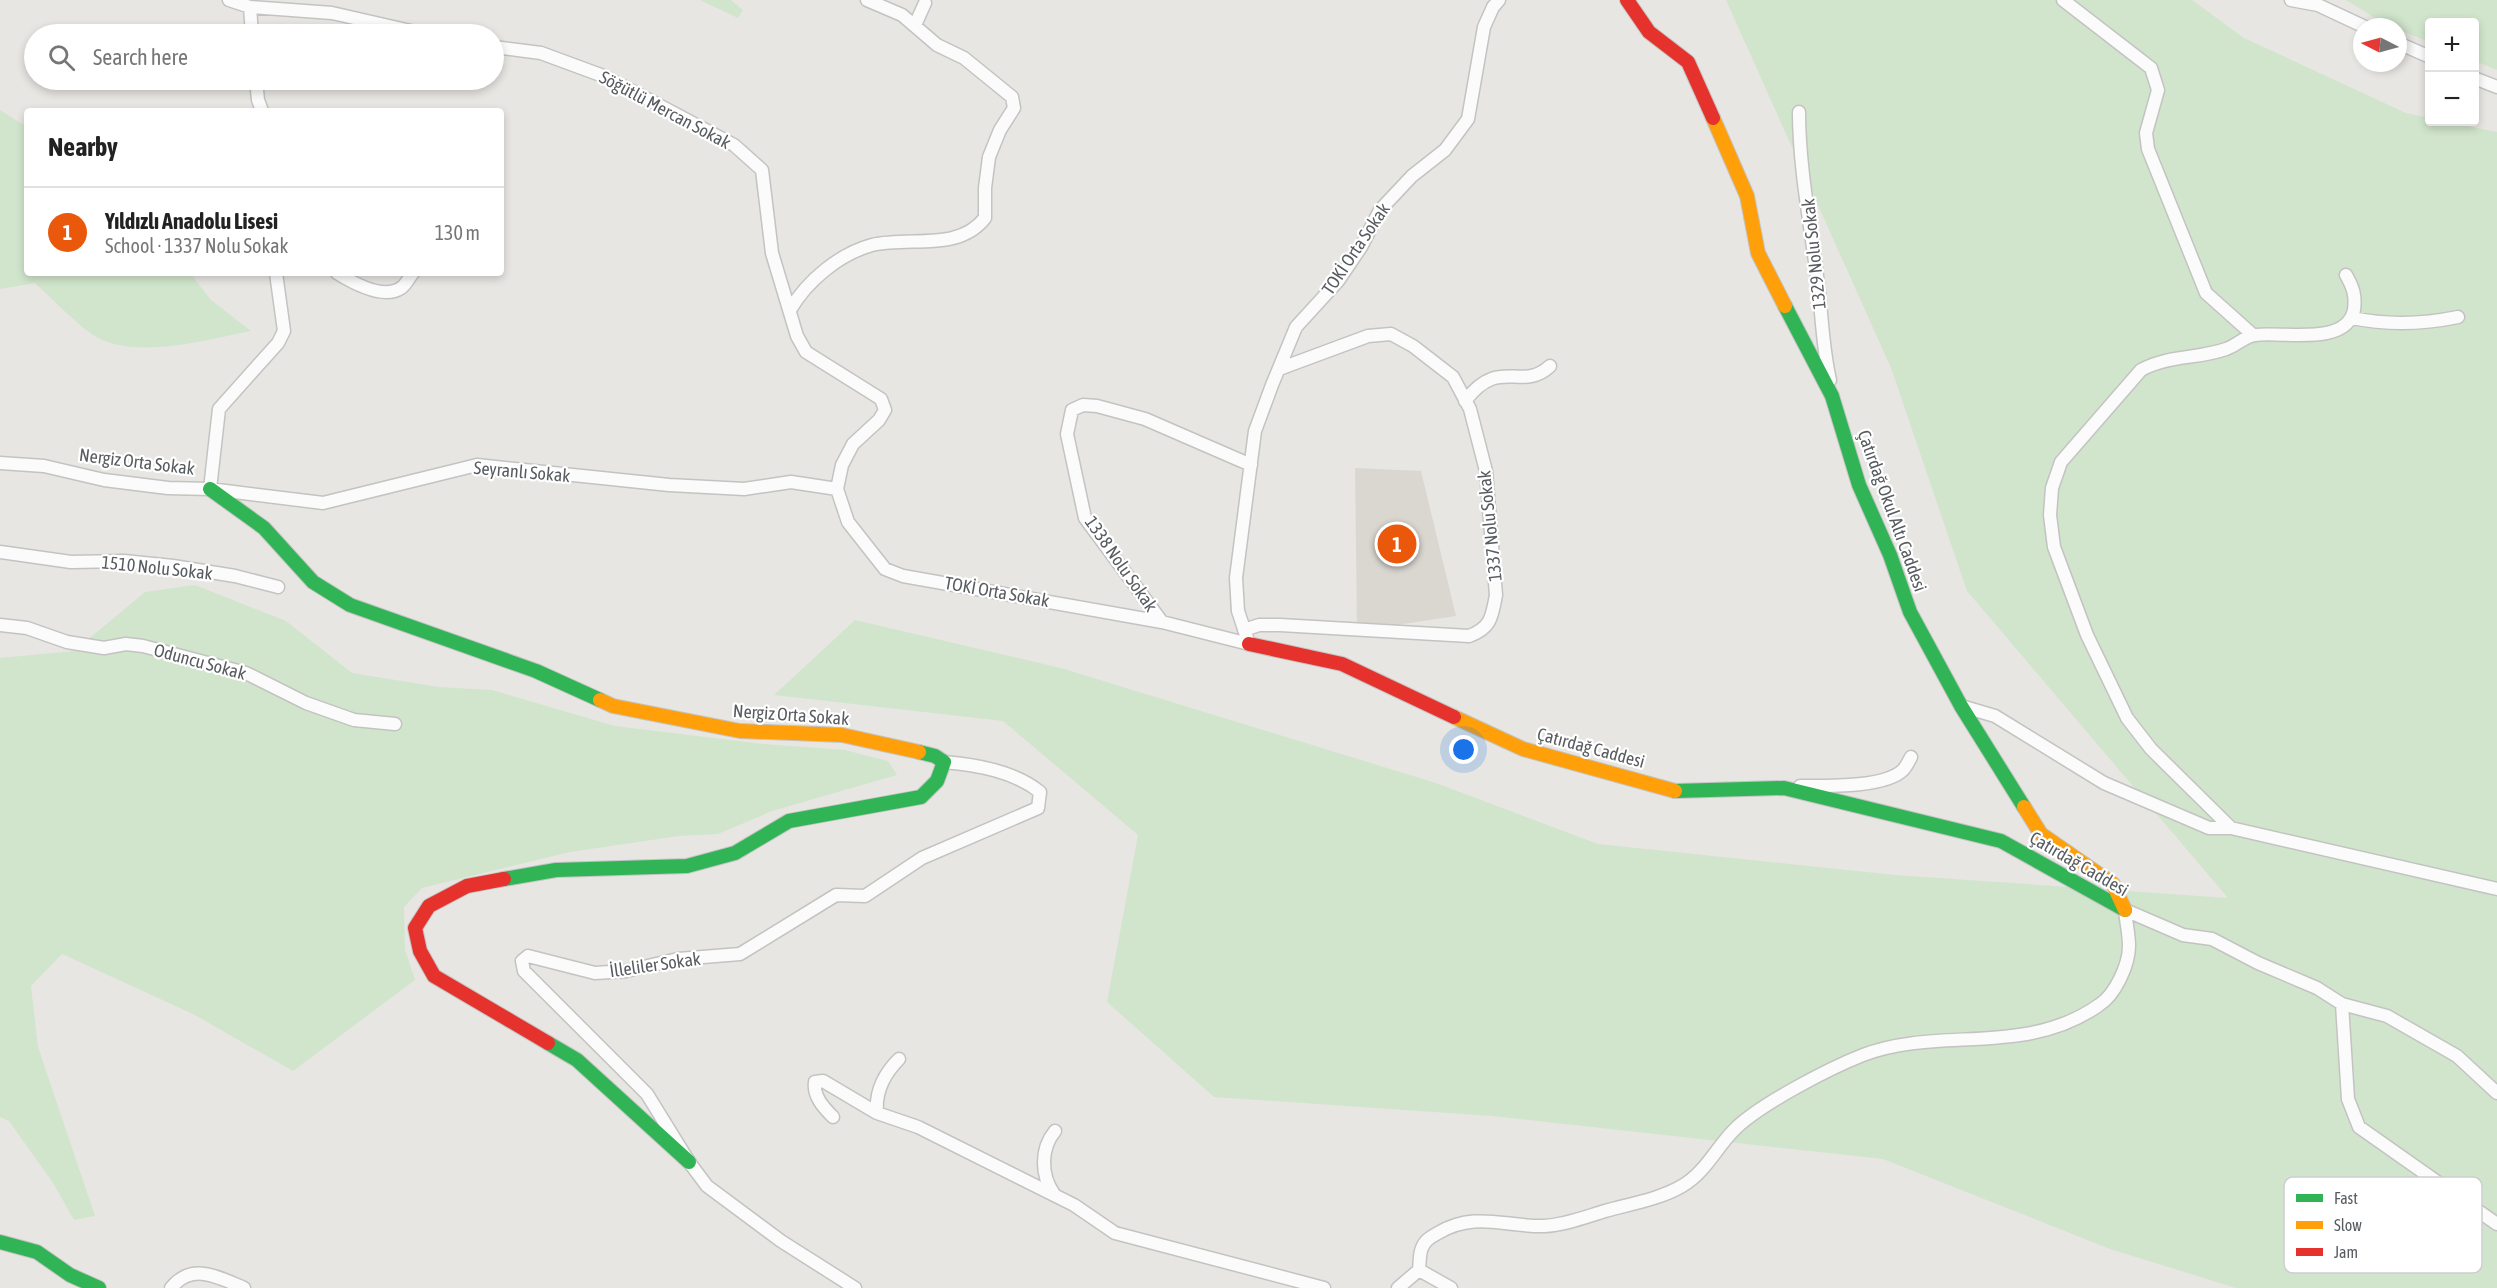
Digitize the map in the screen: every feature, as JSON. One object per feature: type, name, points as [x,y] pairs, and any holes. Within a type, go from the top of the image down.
[{"type":"street","points":[[229,0],[250,7],[332,13],[380,24]]},
{"type":"street","points":[[837,489],[842,465],[853,444],[879,420],[885,410],[881,399],[825,367],[806,352],[797,336],[790,310],[809,285],[846,256],[873,245],[962,237],[976,230],[985,218],[984,188],[989,157],[1000,130],[1014,108],[1012,97],[964,58],[937,45],[902,15],[867,0]]},
{"type":"street","name":"TOKİ Orta Sokak","points":[[1249,644],[1238,611],[1236,578],[1255,431],[1279,369],[1296,327],[1338,281],[1361,247],[1380,210],[1412,176],[1445,150],[1468,119],[1484,27],[1493,7],[1499,0]]},
{"type":"street","name":"Çatırdağ Okul Altı Caddesi","points":[[1627,0],[1649,32],[1688,62],[1747,196],[1758,254],[1832,396],[1859,485],[1890,555],[1910,612],[1961,706],[2041,834],[2113,884],[2125,910]]},
{"type":"street","points":[[2063,0],[2151,68],[2157,90],[2146,133],[2148,149],[2206,293],[2253,335]]},
{"type":"street","points":[[2290,0],[2318,5],[2353,21]]},
{"type":"street","points":[[915,25],[926,3]]},
{"type":"street","points":[[250,7],[251,24]]},
{"type":"street","points":[[2407,46],[2425,55]]},
{"type":"street","name":"Söğütlü Mercan Sokak","points":[[504,48],[541,53],[606,77],[734,145],[762,170],[772,253],[790,310]]},
{"type":"street","points":[[2479,80],[2497,87]]},
{"type":"street","points":[[257,90],[261,108]]},
{"type":"street","name":"1329 Nolu Sokak","points":[[1799,112],[1800,141],[1821,305],[1824,351],[1832,396]]},
{"type":"street","points":[[2346,275],[2354,289],[2352,318]]},
{"type":"street","points":[[210,489],[219,410],[278,343],[284,331],[276,276]]},
{"type":"street","points":[[342,276],[358,285],[388,293],[403,288],[411,276]]},
{"type":"street","points":[[2230,828],[2151,749],[2127,718],[2087,635],[2054,547],[2050,515],[2052,488],[2061,462],[2142,370],[2156,362],[2226,349],[2253,335],[2327,334],[2352,318],[2374,322],[2427,322],[2458,317]]},
{"type":"street","name":"1337 Nolu Sokak","points":[[1244,630],[1259,625],[1280,625],[1470,636],[1484,630],[1492,615],[1496,596],[1490,508],[1480,447],[1465,401],[1453,377],[1413,346],[1391,334],[1368,336],[1279,369]]},
{"type":"street","points":[[1465,401],[1475,388],[1489,378],[1540,376],[1550,366]]},
{"type":"street","name":"1338 Nolu Sokak","points":[[1162,622],[1085,518],[1067,434],[1072,410],[1083,405],[1097,406],[1145,419],[1251,465]]},
{"type":"street","name":"Nergiz Orta Sokak","points":[[0,463],[44,466],[104,480],[168,488],[210,489],[264,528],[313,582],[350,605],[526,667],[613,706],[740,731],[842,735],[935,756],[944,762]]},
{"type":"street","name":"Seyranlı Sokak","points":[[210,489],[323,503],[477,465],[669,486],[744,489],[791,482],[837,489]]},
{"type":"street","name":"TOKİ Orta Sokak","points":[[837,489],[848,522],[885,569],[903,576],[1162,622],[1249,644]]},
{"type":"street","name":"1510 Nolu Sokak","points":[[0,552],[71,562],[123,561],[173,566],[234,576],[278,587]]},
{"type":"street","name":"Oduncu Sokak","points":[[0,625],[27,628],[67,642],[104,648],[126,644],[143,646],[246,673],[306,703],[354,720],[394,724]]},
{"type":"street","name":"Çatırdağ Caddesi","points":[[1249,644],[1342,664],[1523,749],[1678,792],[1784,788],[2001,841],[2125,910],[2129,948],[2118,982],[2102,1004],[2084,1015],[2053,1027],[2019,1036],[1898,1046],[1864,1054],[1819,1075],[1747,1118],[1734,1130],[1695,1177],[1681,1187],[1656,1197],[1563,1223],[1543,1226],[1485,1220],[1450,1226],[1428,1238],[1421,1249],[1419,1270]]},
{"type":"street","points":[[1961,706],[1995,716],[2104,783],[2209,828],[2230,828],[2497,889]]},
{"type":"street","points":[[1784,788],[1845,786],[1890,778],[1903,770],[1911,757]]},
{"type":"street","points":[[689,1162],[578,1060],[434,976],[420,951],[415,928],[429,906],[467,886],[556,870],[687,866],[725,856],[735,853],[789,821],[921,797],[937,781],[944,762]]},
{"type":"street","name":"İlleliler Sokak","points":[[855,1288],[756,1224],[707,1186],[689,1162],[647,1094],[524,971],[522,961],[528,956],[596,973],[626,971],[678,959],[740,954],[836,895],[865,896],[922,858],[1038,808],[1040,792],[1028,783],[983,768],[944,762]]},
{"type":"street","points":[[2125,910],[2183,935],[2212,939],[2258,963],[2317,988],[2342,1005],[2387,1016],[2457,1056],[2497,1093]]},
{"type":"street","points":[[2342,1005],[2348,1099],[2359,1127],[2430,1177]]},
{"type":"street","points":[[877,1113],[877,1098],[884,1076],[899,1059]]},
{"type":"street","points":[[833,1117],[814,1090],[815,1082],[823,1081],[877,1113],[918,1127],[1055,1195],[1115,1233],[1324,1288]]},
{"type":"street","points":[[1055,1131],[1047,1144],[1044,1167],[1047,1182],[1055,1195]]},
{"type":"street","points":[[2482,1213],[2497,1224]]},
{"type":"street","points":[[0,1242],[37,1252],[70,1275],[99,1288]]},
{"type":"street","points":[[1398,1288],[1419,1270],[1451,1288]]},
{"type":"street","points":[[171,1288],[177,1281],[197,1273],[212,1274],[244,1288]]},
{"type":"shaded area","points":[[1355,468],[1421,471],[1456,616],[1357,631]]},
{"type":"green space","points":[[700,0],[731,0],[743,10],[738,18]]},
{"type":"green space","points":[[1726,0],[2192,0],[2244,38],[2406,113],[2425,117],[2425,126],[2467,126],[2497,132],[2497,1288],[2236,1288],[2110,1249],[1883,1159],[1492,1116],[1214,1097],[1107,1002],[1138,835],[1003,721],[774,695],[855,620],[1061,668],[1436,783],[1598,844],[1895,875],[2228,898],[1967,591],[1891,368]]},
{"type":"green space","points":[[2346,0],[2497,0],[2497,70],[2479,63],[2479,18],[2425,18],[2425,40],[2407,33],[2407,18],[2375,18]]},
{"type":"green space","points":[[0,110],[24,125],[24,276],[192,276],[211,300],[251,331],[168,346],[125,346],[106,342],[90,333],[35,283],[0,289]]},
{"type":"green space","points":[[195,585],[286,621],[352,673],[439,687],[492,690],[615,726],[763,744],[845,750],[888,761],[897,775],[772,811],[718,834],[679,836],[570,852],[422,888],[404,907],[405,950],[415,980],[293,1071],[193,1014],[62,954],[31,986],[38,1047],[95,1216],[74,1220],[53,1183],[9,1121],[0,1117],[0,658],[74,651],[145,592]]},
{"type":"traffic: fast","points":[[1785,306],[1832,396],[1859,485],[1890,555],[1910,612],[1961,706],[2024,807]]},
{"type":"traffic: fast","points":[[210,489],[264,528],[313,582],[350,605],[536,671],[600,700]]},
{"type":"traffic: fast","points":[[504,879],[556,870],[687,866],[735,853],[789,821],[921,797],[937,781],[944,762],[935,756],[919,752]]},
{"type":"traffic: fast","points":[[1675,791],[1784,788],[2001,841],[2125,910]]},
{"type":"traffic: fast","points":[[548,1043],[577,1060],[689,1162]]},
{"type":"traffic: fast","points":[[0,1242],[37,1252],[70,1275],[99,1288]]},
{"type":"traffic: slow","points":[[1713,118],[1747,196],[1758,253],[1785,306]]},
{"type":"traffic: slow","points":[[600,700],[613,706],[740,731],[842,735],[919,752]]},
{"type":"traffic: slow","points":[[1454,717],[1523,749],[1675,791]]},
{"type":"traffic: slow","points":[[2024,807],[2041,834],[2113,884],[2125,910]]},
{"type":"traffic: jam","points":[[1627,0],[1649,32],[1688,62],[1713,118]]},
{"type":"traffic: jam","points":[[1249,644],[1342,664],[1454,717]]},
{"type":"traffic: jam","points":[[504,879],[467,886],[429,906],[415,928],[420,951],[434,976],[548,1043]]},
{"type":"place","name":"Yıldızlı Anadolu Lisesi","points":[[1397,544]]}]
